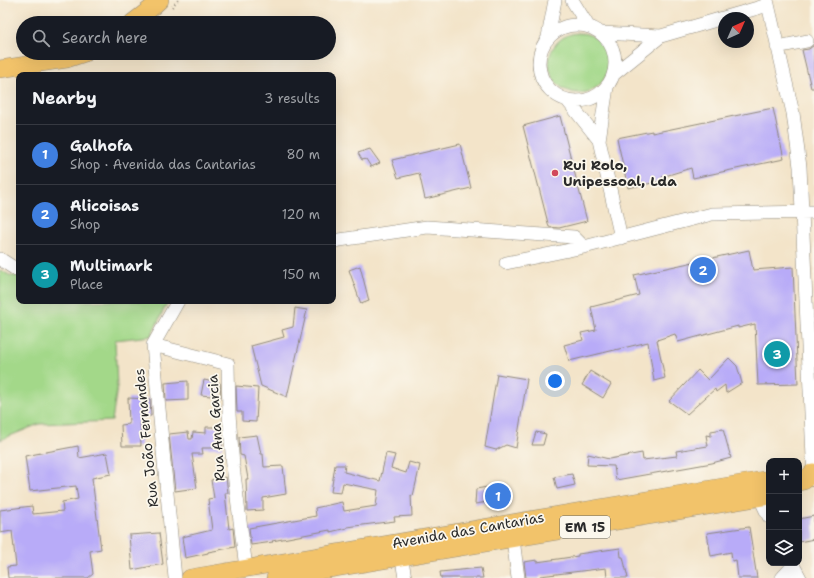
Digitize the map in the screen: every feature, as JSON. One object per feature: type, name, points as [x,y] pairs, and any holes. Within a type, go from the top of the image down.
[{"type":"main road","points":[[141,16],[160,0]]},
{"type":"main road","points":[[150,16],[169,0]]},
{"type":"main road","points":[[0,63],[21,60]]},
{"type":"main road","points":[[0,69],[60,60]]},
{"type":"main road","points":[[802,481],[810,475]]},
{"type":"main road","name":"Avenida das Cantarias","points":[[275,578],[400,550],[766,480]]},
{"type":"main road","points":[[802,490],[814,488]]},
{"type":"main road","name":"Avenida das Cantarias","points":[[190,578],[246,568],[400,550],[513,539],[732,502],[754,492],[766,494]]},
{"type":"street","points":[[555,0],[548,37],[542,48],[539,61],[540,74],[546,85],[555,94],[567,100],[578,102],[589,100],[599,95],[608,87]]},
{"type":"street","points":[[572,0],[588,26]]},
{"type":"street","points":[[601,33],[660,36],[767,2],[793,113],[808,212],[810,475]]},
{"type":"street","points":[[548,37],[558,29],[568,26],[578,24],[588,26],[601,33],[609,41],[614,51],[616,62],[614,74],[608,87],[599,140],[621,238]]},
{"type":"street","points":[[614,74],[660,36]]},
{"type":"street","points":[[777,47],[807,42]]},
{"type":"street","points":[[567,100],[599,140]]},
{"type":"street","points":[[506,263],[584,247],[712,214],[808,212]]},
{"type":"street","points":[[336,241],[428,227],[574,237],[584,247]]},
{"type":"street","points":[[0,260],[16,269]]},
{"type":"street","points":[[153,345],[176,304]]},
{"type":"street","name":"Rua Ana Garcia","points":[[153,345],[228,364],[232,458],[246,568]]},
{"type":"street","name":"Rua João Fernandes","points":[[153,345],[175,578]]},
{"type":"street","points":[[513,539],[518,578]]},
{"type":"street","points":[[400,550],[404,578]]},
{"type":"street","points":[[782,578],[791,566]]},
{"type":"street","points":[[794,566],[800,578]]},
{"type":"green space","points":[[579,33],[596,38],[604,46],[609,63],[604,80],[596,88],[579,93],[562,88],[554,80],[549,63],[554,46],[562,38]]},
{"type":"green space","points":[[0,270],[11,276],[16,276],[16,304],[167,304],[151,336],[115,340],[117,387],[112,421],[39,424],[0,440]]},
{"type":"building","points":[[814,45],[814,88],[811,88],[802,50],[809,49]]},
{"type":"building","points":[[773,108],[784,159],[693,178],[691,168],[662,177],[662,181],[628,188],[617,138],[652,131],[652,133]]},
{"type":"building","name":"Rui Rolo, Unipessoal, Lda","points":[[560,116],[587,221],[559,228],[549,227],[523,126]]},
{"type":"building","points":[[460,144],[471,188],[425,199],[419,173],[398,178],[392,160]]},
{"type":"building","points":[[370,149],[380,163],[371,167],[366,159],[362,160],[358,153]]},
{"type":"building","points":[[749,250],[753,270],[793,267],[798,384],[758,385],[755,324],[738,328],[738,326],[678,342],[675,334],[657,340],[665,378],[654,381],[648,342],[569,361],[564,345],[583,340],[581,333],[596,330],[591,307],[639,295],[634,275]]},
{"type":"building","points":[[360,266],[369,301],[361,304],[349,270]]},
{"type":"building","points":[[295,308],[307,310],[287,397],[261,386],[251,346],[284,337],[282,330],[293,327]]},
{"type":"building","points":[[729,358],[737,366],[742,383],[726,393],[725,385],[716,392],[715,389],[687,414],[669,401],[698,370],[708,380]]},
{"type":"building","points":[[590,371],[611,384],[603,398],[582,385]]},
{"type":"building","points":[[497,374],[527,379],[516,448],[506,445],[496,450],[485,447]]},
{"type":"building","points":[[204,380],[220,383],[221,397],[201,395]]},
{"type":"building","points":[[188,381],[188,400],[166,401],[165,383]]},
{"type":"building","points":[[236,386],[258,388],[256,422],[242,421],[242,412],[237,412]]},
{"type":"building","points":[[128,398],[150,399],[151,416],[140,416],[141,446],[122,446],[121,425],[129,424]]},
{"type":"building","points":[[206,427],[222,427],[222,448],[202,448],[203,454],[192,454],[197,488],[175,491],[169,434],[188,432],[189,439],[192,439],[193,432],[206,433]]},
{"type":"building","points":[[723,429],[731,458],[712,463],[616,480],[614,466],[587,465],[588,454],[609,459],[642,453],[643,460],[677,456],[676,451],[708,446],[706,435],[711,436],[711,431]]},
{"type":"building","points":[[536,432],[546,434],[543,445],[532,445]]},
{"type":"building","points":[[257,435],[261,454],[263,454],[264,467],[283,466],[286,494],[263,498],[263,510],[247,511],[246,479],[248,479],[244,456],[240,455],[239,437]]},
{"type":"building","points":[[78,446],[79,458],[107,453],[111,474],[92,478],[101,549],[90,551],[93,574],[88,578],[8,578],[7,567],[16,566],[12,531],[0,533],[0,510],[32,506],[33,514],[63,511],[62,502],[78,499],[76,486],[30,491],[25,456]]},
{"type":"building","points":[[386,453],[395,455],[391,468],[406,473],[409,462],[420,465],[413,496],[411,495],[412,516],[394,517],[395,521],[347,527],[330,532],[330,530],[251,545],[249,528],[316,516],[315,508],[342,502],[344,511],[376,506],[378,490],[343,483],[341,493],[331,492],[335,465],[345,465],[344,472],[380,481]]},
{"type":"building","points":[[572,474],[575,485],[557,489],[554,477]]},
{"type":"building","points":[[226,477],[228,493],[225,493],[229,529],[233,528],[235,547],[185,558],[182,537],[212,530],[208,499],[214,498],[211,480]]},
{"type":"building","points":[[499,485],[502,500],[475,504],[476,489]]},
{"type":"building","points":[[814,516],[814,539],[802,541],[802,518]]},
{"type":"building","points":[[749,527],[757,578],[738,578],[736,560],[732,561],[731,552],[711,556],[707,533]]},
{"type":"building","points":[[159,533],[163,564],[132,570],[129,535]]},
{"type":"building","points":[[620,548],[621,557],[623,557],[628,578],[607,578],[606,568],[540,576],[540,578],[526,578],[524,562],[558,559],[578,556],[578,554]]},
{"type":"building","points":[[481,568],[483,578],[441,578],[440,572]]},
{"type":"place","name":"Rui Rolo, Unipessoal, Lda","points":[[555,173]]},
{"type":"place","name":"Alicoisas","points":[[703,270]]},
{"type":"place","name":"Multimark","points":[[777,354]]},
{"type":"place","name":"Galhofa","points":[[498,496]]}]
